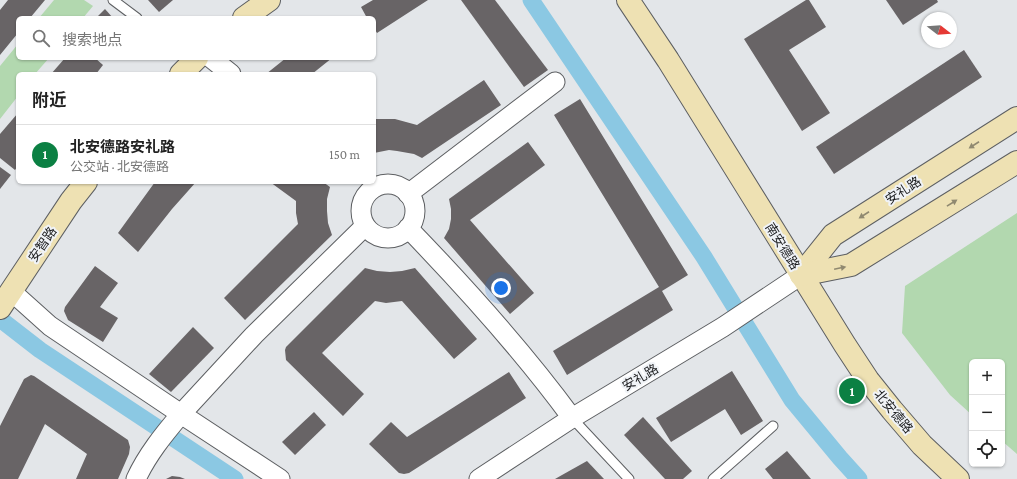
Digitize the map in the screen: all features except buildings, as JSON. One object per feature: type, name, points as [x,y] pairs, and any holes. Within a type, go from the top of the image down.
[{"type":"street","points":[[247,16],[269,0]]},
{"type":"street","name":"南安德路","points":[[624,0],[801,276]]},
{"type":"street","name":"南安德路","points":[[628,0],[668,60],[801,276]]},
{"type":"street","points":[[193,62],[225,72]]},
{"type":"street","points":[[408,194],[555,82]]},
{"type":"street","name":"安礼路","points":[[479,479],[572,418],[758,305],[801,276],[833,235],[1017,118]]},
{"type":"street","name":"安礼路","points":[[801,276],[851,265],[1017,162]]},
{"type":"street","name":"安智路","points":[[5,300],[71,201],[84,184]]},
{"type":"street","points":[[383,184],[400,186],[408,194],[411,197],[415,213],[408,228],[398,236],[386,238],[374,234],[365,226],[361,214],[363,187],[383,184]]},
{"type":"street","points":[[136,479],[142,466],[176,419],[254,334],[365,226]]},
{"type":"street","points":[[408,228],[500,329],[556,396],[572,418]]},
{"type":"street","name":"北安德路","points":[[801,276],[868,380],[922,445],[958,479]]},
{"type":"street","points":[[5,300],[50,326],[176,419],[280,479]]},
{"type":"lane","points":[[113,0],[134,16]]},
{"type":"lane","points":[[572,418],[629,479]]},
{"type":"lane","points":[[713,479],[773,426]]},
{"type":"green space","points":[[54,0],[84,0],[93,6],[85,16],[41,16]]},
{"type":"green space","points":[[16,46],[16,60],[47,60],[37,72],[16,72],[16,99],[0,119],[0,66]]},
{"type":"green space","points":[[1017,213],[1017,454],[1005,444],[1005,359],[969,359],[969,412],[950,395],[902,333],[905,286]]},
{"type":"waterway","points":[[531,0],[704,257],[792,400],[859,479]]},
{"type":"waterway","points":[[0,319],[40,350],[235,479]]},
{"type":"place","name":"北安德路安礼路","points":[[852,391]]}]
